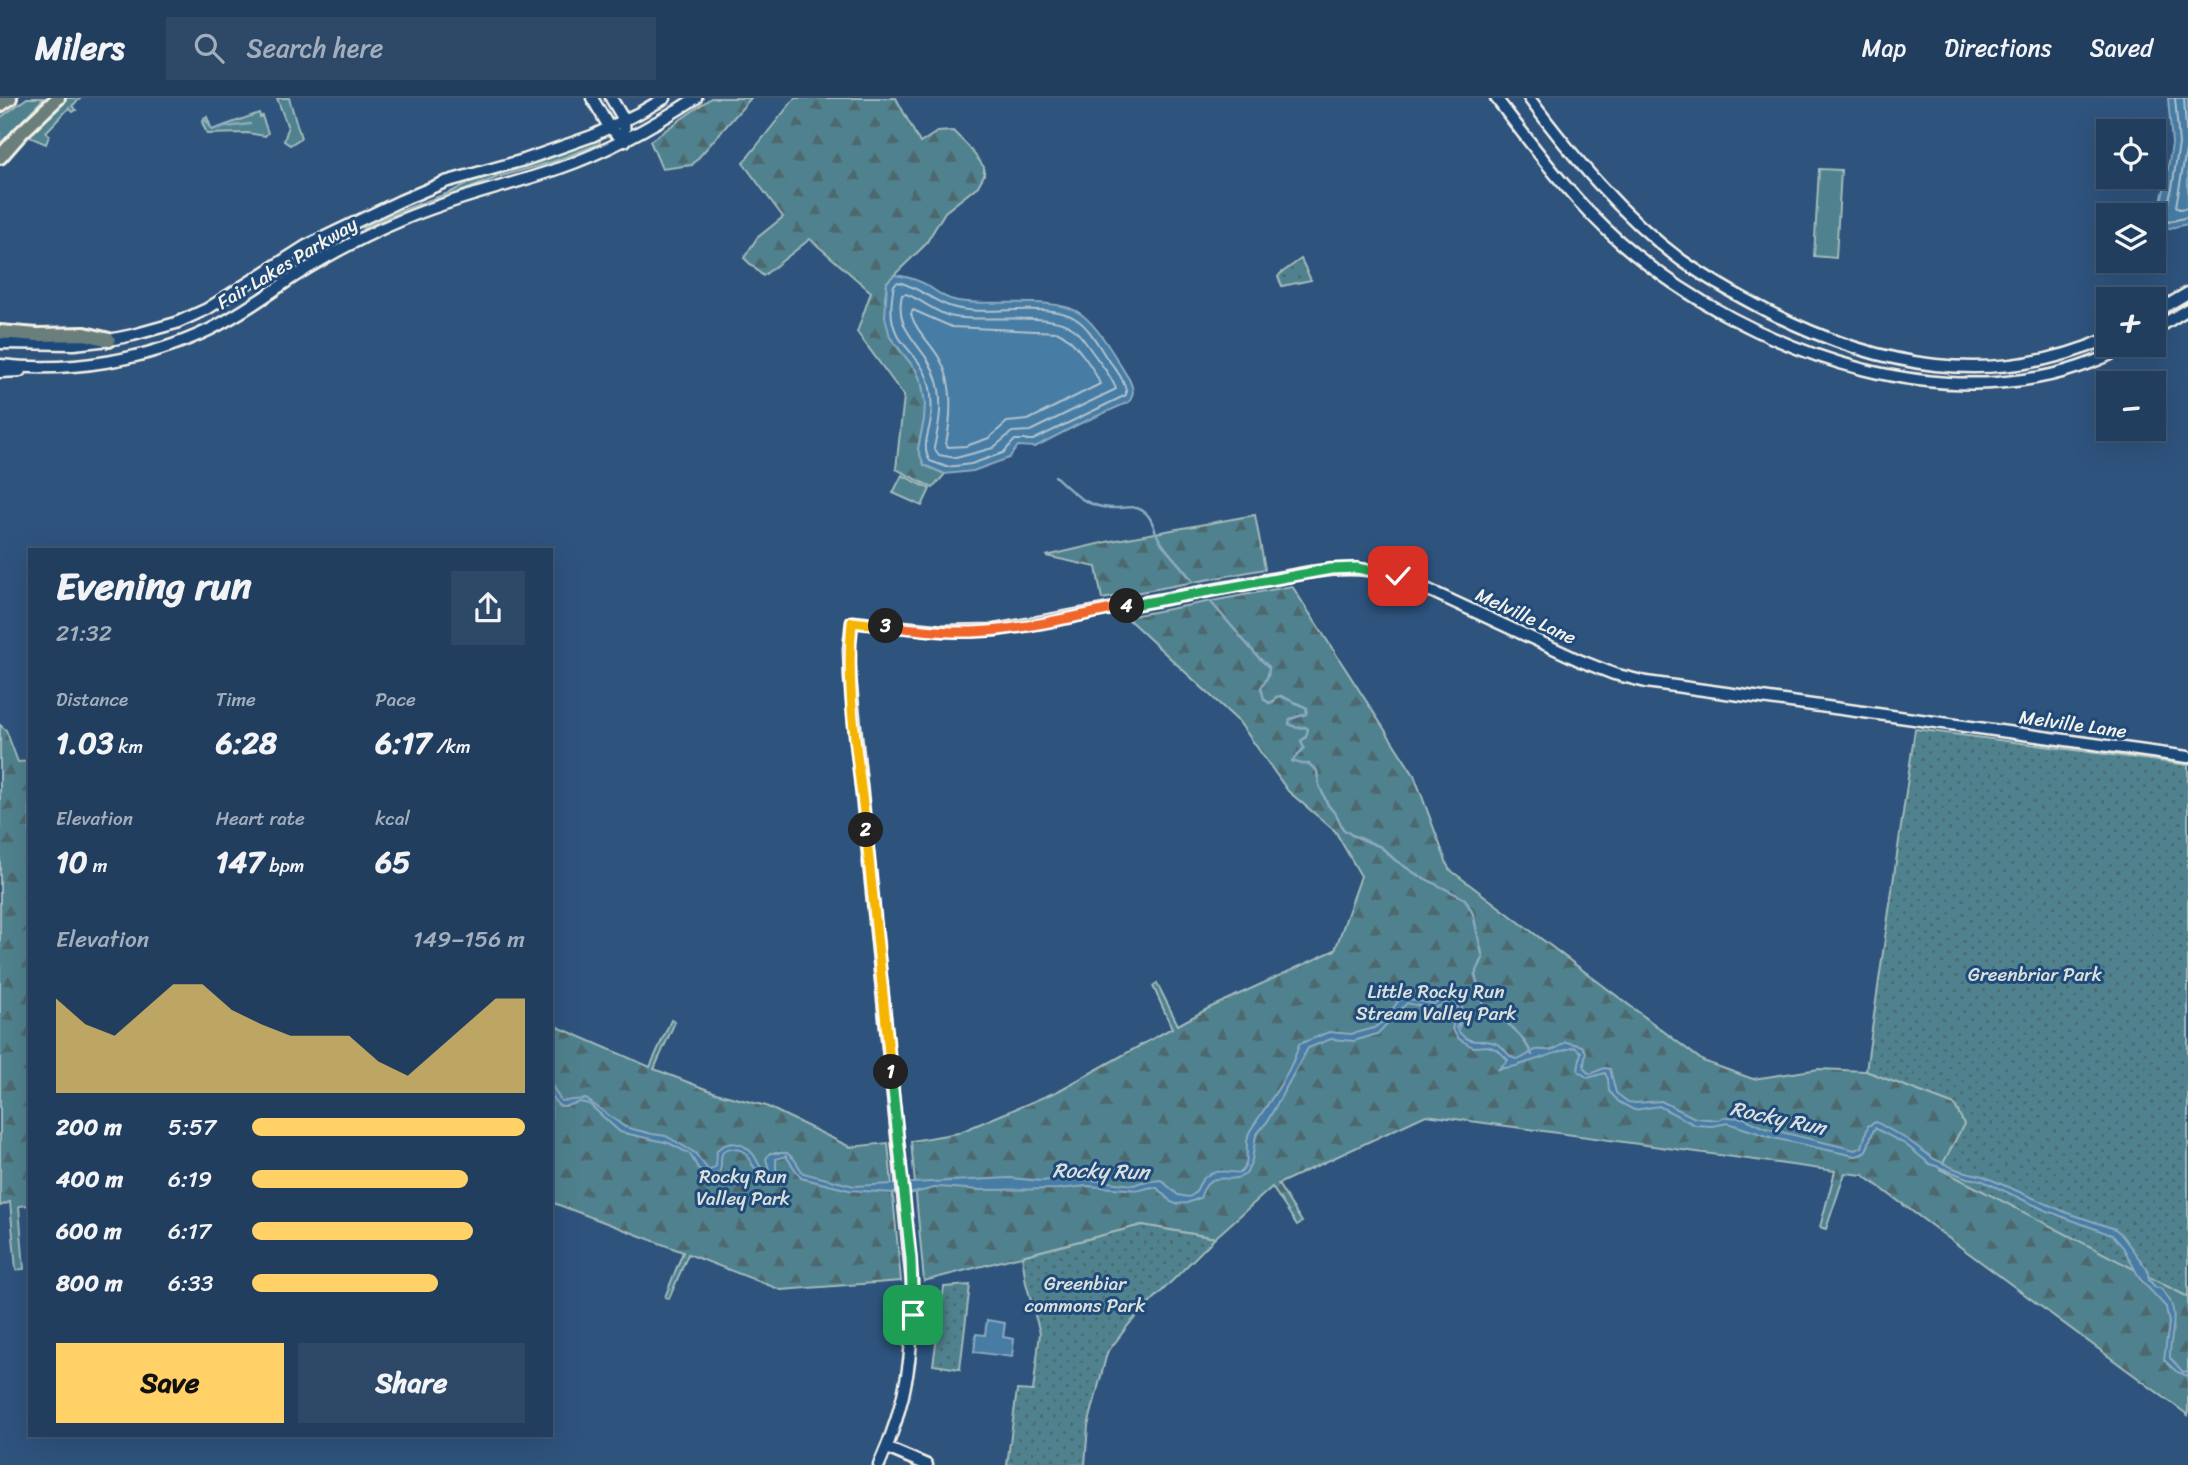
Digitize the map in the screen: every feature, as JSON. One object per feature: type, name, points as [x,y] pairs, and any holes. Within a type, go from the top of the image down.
[{"type":"highway","points":[[0,106],[10,98]]},
{"type":"highway","points":[[0,157],[58,98]]},
{"type":"highway","points":[[0,332],[38,335],[85,334],[110,340]]},
{"type":"main road","points":[[592,98],[609,127],[625,141]]},
{"type":"main road","points":[[611,98],[625,120],[625,141]]},
{"type":"main road","name":"Fair Lakes Parkway","points":[[0,343],[74,344],[110,340],[154,330],[207,309],[306,246],[400,201],[445,182],[549,152],[592,136],[665,98]]},
{"type":"main road","name":"Fair Lakes Parkway","points":[[0,365],[37,367],[106,362],[179,343],[234,316],[322,260],[382,229],[462,197],[558,169],[625,141],[696,98]]},
{"type":"main road","points":[[1496,98],[1561,183],[1621,243],[1664,276],[1740,324],[1856,368],[1907,378],[1965,383],[2004,382],[2060,372],[2103,357]]},
{"type":"main road","points":[[1529,98],[1604,191],[1681,259],[1755,305],[1814,333],[1883,357],[1937,366],[1965,367],[2029,362],[2096,343]]},
{"type":"main road","points":[[2166,306],[2188,293]]},
{"type":"main road","points":[[2166,323],[2188,309]]},
{"type":"main road","points":[[0,372],[37,367]]},
{"type":"main road","name":"Melville Lane","points":[[887,1448],[906,1388],[912,1344],[912,1281],[850,678],[852,622],[943,631],[995,630],[1311,572],[1357,568],[1384,572],[1407,580],[1581,661],[1614,674],[1646,682],[2188,757]]},
{"type":"main road","points":[[879,1465],[887,1448],[927,1465]]},
{"type":"green space","points":[[27,98],[44,98],[0,144],[0,118]]},
{"type":"green space","points":[[66,98],[81,98],[72,106],[76,110],[73,112],[69,108],[46,132],[49,136],[46,144],[27,136]]},
{"type":"green space","points":[[277,98],[289,98],[301,138],[290,145],[284,141],[288,128]]},
{"type":"green space","points":[[711,98],[751,98],[692,165],[662,169],[650,141]]},
{"type":"green space","points":[[795,98],[896,98],[920,143],[937,132],[953,131],[984,167],[984,175],[978,186],[945,212],[925,245],[887,282],[885,299],[890,337],[916,370],[922,383],[925,404],[918,449],[924,465],[945,474],[933,488],[896,469],[904,396],[857,332],[871,292],[810,239],[763,276],[744,258],[757,238],[783,217],[743,163]]},
{"type":"green space","points":[[259,113],[268,133],[265,136],[247,133],[207,134],[202,122],[207,117],[212,130]]},
{"type":"green space","points":[[598,140],[599,144],[552,162],[498,177],[362,231],[363,228],[400,211],[473,181],[540,162]]},
{"type":"green space","points":[[1819,169],[1841,170],[1836,258],[1814,256]]},
{"type":"green space","points":[[1301,259],[1311,280],[1282,286],[1278,277],[1280,274]]},
{"type":"green space","points":[[902,475],[930,489],[922,506],[893,493]]},
{"type":"green space","points":[[1255,515],[1265,569],[1102,599],[1096,567],[1046,556],[1111,541]]},
{"type":"green space","name":"Little Rocky Run Stream Valley Park","points":[[1292,586],[1414,775],[1449,869],[1703,1061],[1753,1079],[1819,1069],[1866,1071],[1955,1105],[1959,1114],[2188,1265],[2188,1415],[1863,1175],[1845,1173],[1826,1229],[1820,1227],[1835,1171],[1426,1115],[1278,1184],[1302,1222],[1297,1225],[1272,1187],[1215,1238],[1142,1225],[924,1281],[911,1141],[958,1133],[1058,1091],[1172,1028],[1153,986],[1157,983],[1178,1025],[1335,950],[1361,876],[1335,831],[1288,791],[1239,722],[1126,617]]},
{"type":"green space","points":[[0,725],[6,730],[18,762],[28,761],[28,1205],[19,1206],[24,1269],[16,1270],[10,1202],[0,1206]]},
{"type":"green space","name":"Greenbriar Park","points":[[1915,729],[2188,765],[2188,1297],[1940,1169],[1964,1124],[1955,1105],[1866,1071]]},
{"type":"green space","name":"Rocky Run Valley Park","points":[[671,1020],[675,1022],[654,1069],[716,1093],[766,1106],[850,1147],[888,1143],[901,1281],[781,1290],[688,1254],[669,1299],[665,1297],[683,1252],[553,1203],[553,1025],[650,1067]]},
{"type":"green space","name":"Greenbiar commons Park","points":[[1142,1225],[1215,1238],[1130,1323],[1107,1353],[1088,1426],[1085,1465],[1007,1465],[1017,1390],[1033,1391],[1040,1333],[1026,1283],[1022,1256]]},
{"type":"green space","points":[[970,1285],[960,1369],[933,1365],[944,1287]]},
{"type":"water","points":[[2168,98],[2188,98],[2188,224],[2166,229],[2166,203],[2160,203],[2166,189],[2172,144]]},
{"type":"water","points":[[894,275],[925,284],[945,297],[958,301],[1040,303],[1070,308],[1088,320],[1101,335],[1129,379],[1133,391],[1131,399],[1035,447],[1018,446],[1009,458],[973,471],[945,474],[924,465],[918,449],[925,404],[922,383],[916,370],[890,337],[885,317],[887,282]]},
{"type":"water","points":[[1446,997],[1452,997],[1461,1003],[1463,1013],[1459,1027],[1458,1023],[1456,1028],[1461,1035],[1467,1039],[1493,1042],[1516,1059],[1536,1050],[1554,1049],[1566,1042],[1582,1046],[1586,1052],[1585,1070],[1591,1074],[1604,1068],[1610,1069],[1616,1093],[1628,1102],[1661,1101],[1695,1118],[1744,1118],[1765,1128],[1855,1150],[1862,1147],[1868,1126],[1876,1122],[1934,1159],[1958,1170],[1983,1176],[2065,1212],[2115,1229],[2147,1269],[2149,1280],[2156,1288],[2160,1288],[2172,1305],[2174,1322],[2170,1358],[2183,1372],[2188,1371],[2188,1376],[2177,1372],[2164,1360],[2169,1323],[2166,1307],[2140,1279],[2123,1247],[2112,1235],[2045,1210],[1981,1180],[1967,1178],[1930,1164],[1905,1144],[1875,1128],[1867,1149],[1855,1156],[1773,1138],[1728,1123],[1695,1125],[1659,1106],[1634,1110],[1619,1102],[1609,1091],[1605,1073],[1588,1078],[1578,1071],[1581,1052],[1574,1047],[1499,1069],[1508,1060],[1498,1050],[1488,1046],[1473,1047],[1459,1039],[1452,1029],[1458,1007],[1453,1000],[1433,1009],[1407,1003],[1377,1034],[1354,1041],[1331,1039],[1308,1048],[1267,1122],[1256,1135],[1252,1160],[1246,1174],[1232,1179],[1214,1179],[1204,1188],[1200,1198],[1187,1203],[1171,1202],[1157,1188],[1152,1187],[1140,1190],[1087,1186],[980,1190],[939,1187],[909,1194],[849,1190],[801,1178],[786,1156],[776,1159],[776,1172],[773,1174],[760,1172],[743,1152],[731,1148],[722,1154],[719,1173],[710,1176],[698,1168],[690,1154],[669,1143],[620,1132],[589,1104],[580,1102],[560,1106],[553,1096],[553,1087],[561,1101],[586,1099],[625,1127],[666,1136],[695,1153],[709,1171],[716,1166],[717,1150],[735,1143],[749,1150],[762,1169],[769,1169],[766,1159],[770,1153],[787,1153],[803,1173],[854,1186],[1010,1178],[1041,1181],[1071,1178],[1134,1185],[1161,1180],[1178,1195],[1188,1197],[1194,1194],[1211,1173],[1240,1173],[1244,1169],[1250,1131],[1284,1078],[1299,1044],[1329,1032],[1351,1034],[1374,1028],[1384,1021],[1399,1000],[1404,998],[1434,1004]]},
{"type":"water","points":[[987,1320],[1005,1323],[1003,1337],[1014,1339],[1012,1357],[974,1352],[976,1334],[985,1335]]},
{"type":"waterway","points":[[204,118],[211,129]]},
{"type":"waterway","points":[[217,128],[250,124]]},
{"type":"waterway","points":[[1055,476],[1080,498],[1094,505],[1135,508],[1146,513],[1163,545],[1193,582]]},
{"type":"waterway","points":[[1210,601],[1269,667],[1268,676],[1261,688],[1264,699],[1269,703],[1281,696],[1307,708],[1306,714],[1290,719],[1289,724],[1308,729],[1306,737],[1301,741],[1304,748],[1292,761],[1309,764],[1317,771],[1319,785],[1343,829],[1381,847],[1416,874],[1465,899],[1473,914],[1483,958],[1475,975],[1484,1007],[1512,1027],[1532,1055]]},
{"type":"route","points":[[913,1315],[911,1259],[850,678],[852,622],[973,632],[1021,626],[1331,569],[1357,568],[1398,576]]},
{"type":"water label","name":"Rocky Run","points":[[1778,1118]]},
{"type":"water label","name":"Rocky Run","points":[[1101,1171]]}]
